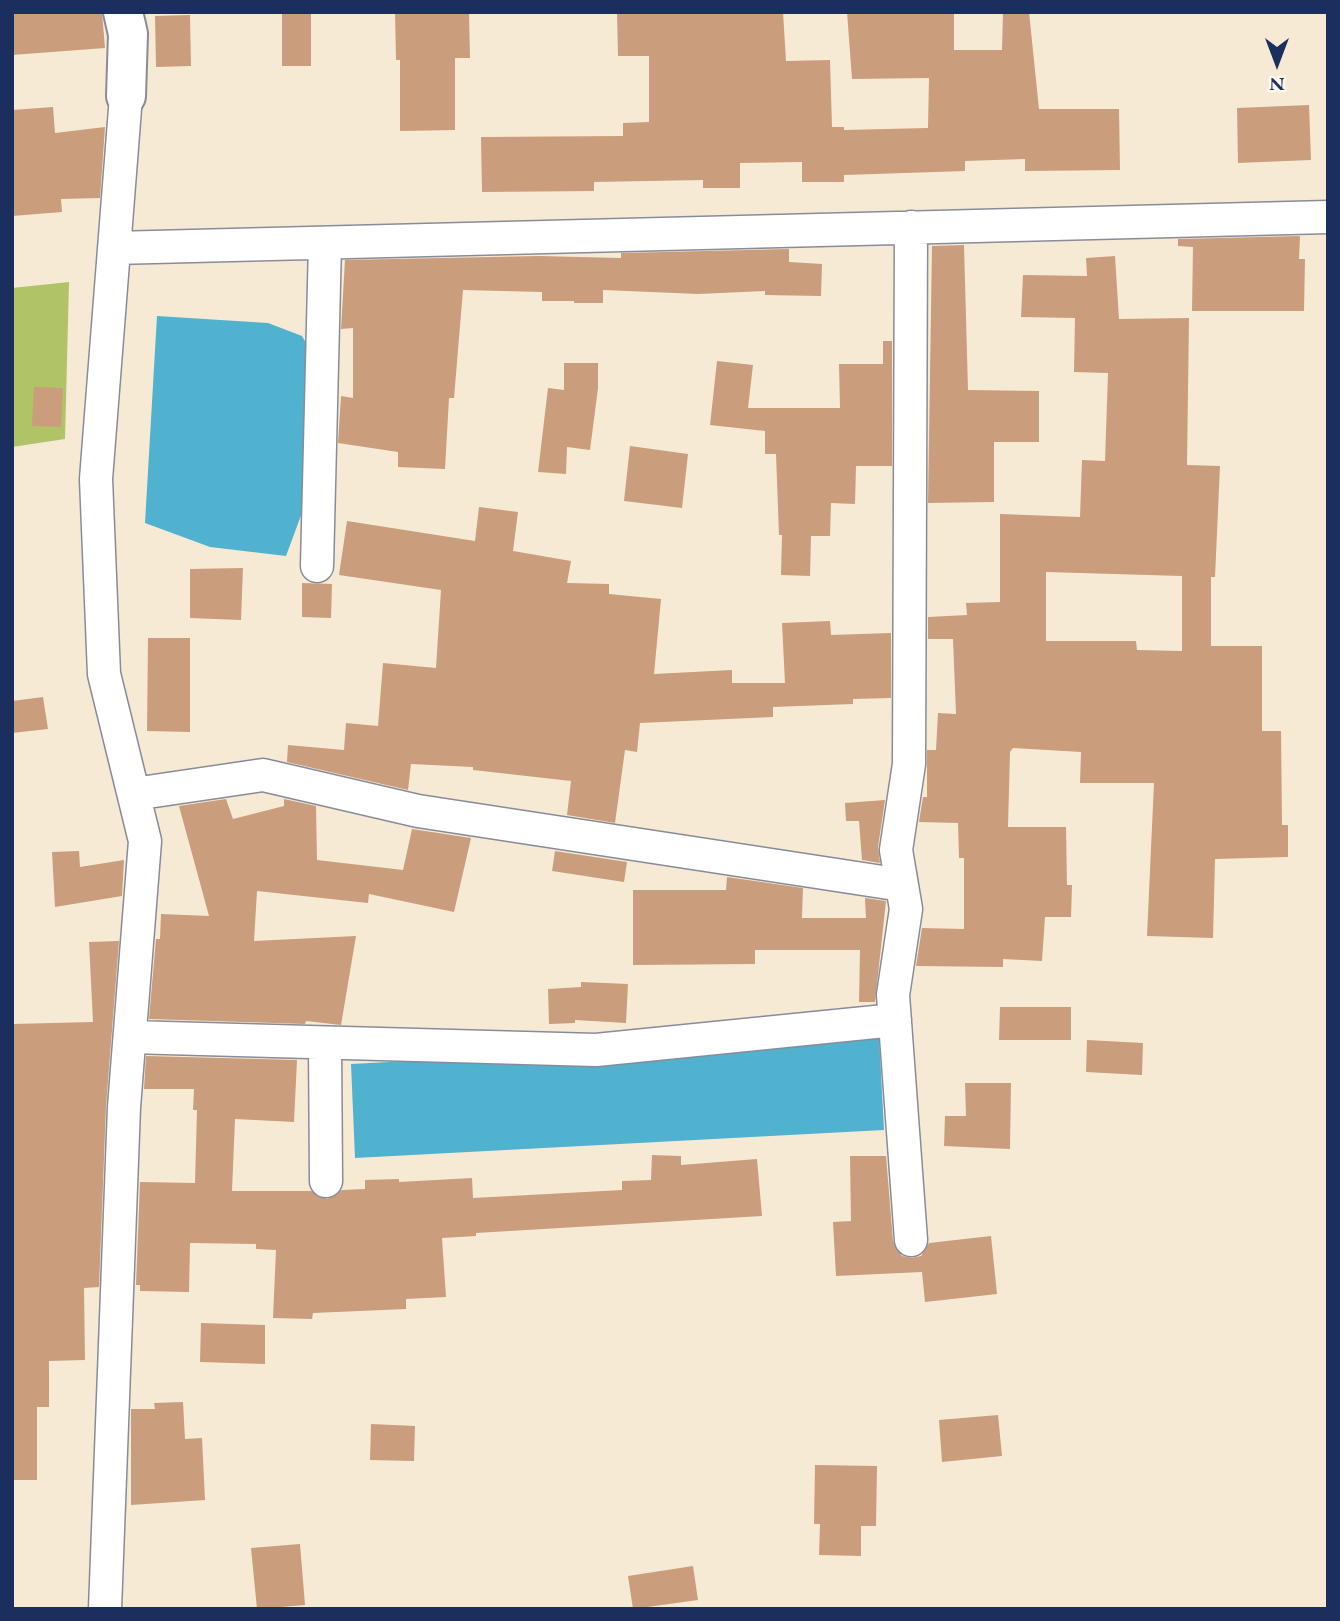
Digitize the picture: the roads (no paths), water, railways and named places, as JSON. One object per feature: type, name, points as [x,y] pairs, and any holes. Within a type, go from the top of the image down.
[{"type":"street","points":[[104,1609],[130,1037],[145,841],[104,674],[96,479],[126,96],[128,34],[123,12]]},
{"type":"street","points":[[114,248],[1328,216]]},
{"type":"street","points":[[911,228],[909,764],[896,850],[906,909],[893,995],[911,1240]]},
{"type":"street","points":[[317,566],[324,243]]},
{"type":"street","points":[[134,794],[263,775],[418,811],[902,885]]},
{"type":"street","points":[[130,1037],[596,1049],[895,1020]]},
{"type":"street","points":[[324,1044],[326,1181]]},
{"type":"water","points":[[157,316],[268,323],[302,336],[314,356],[306,502],[286,556],[210,547],[145,523]]},
{"type":"water","points":[[879,1036],[884,1130],[355,1158],[351,1064]]}]
